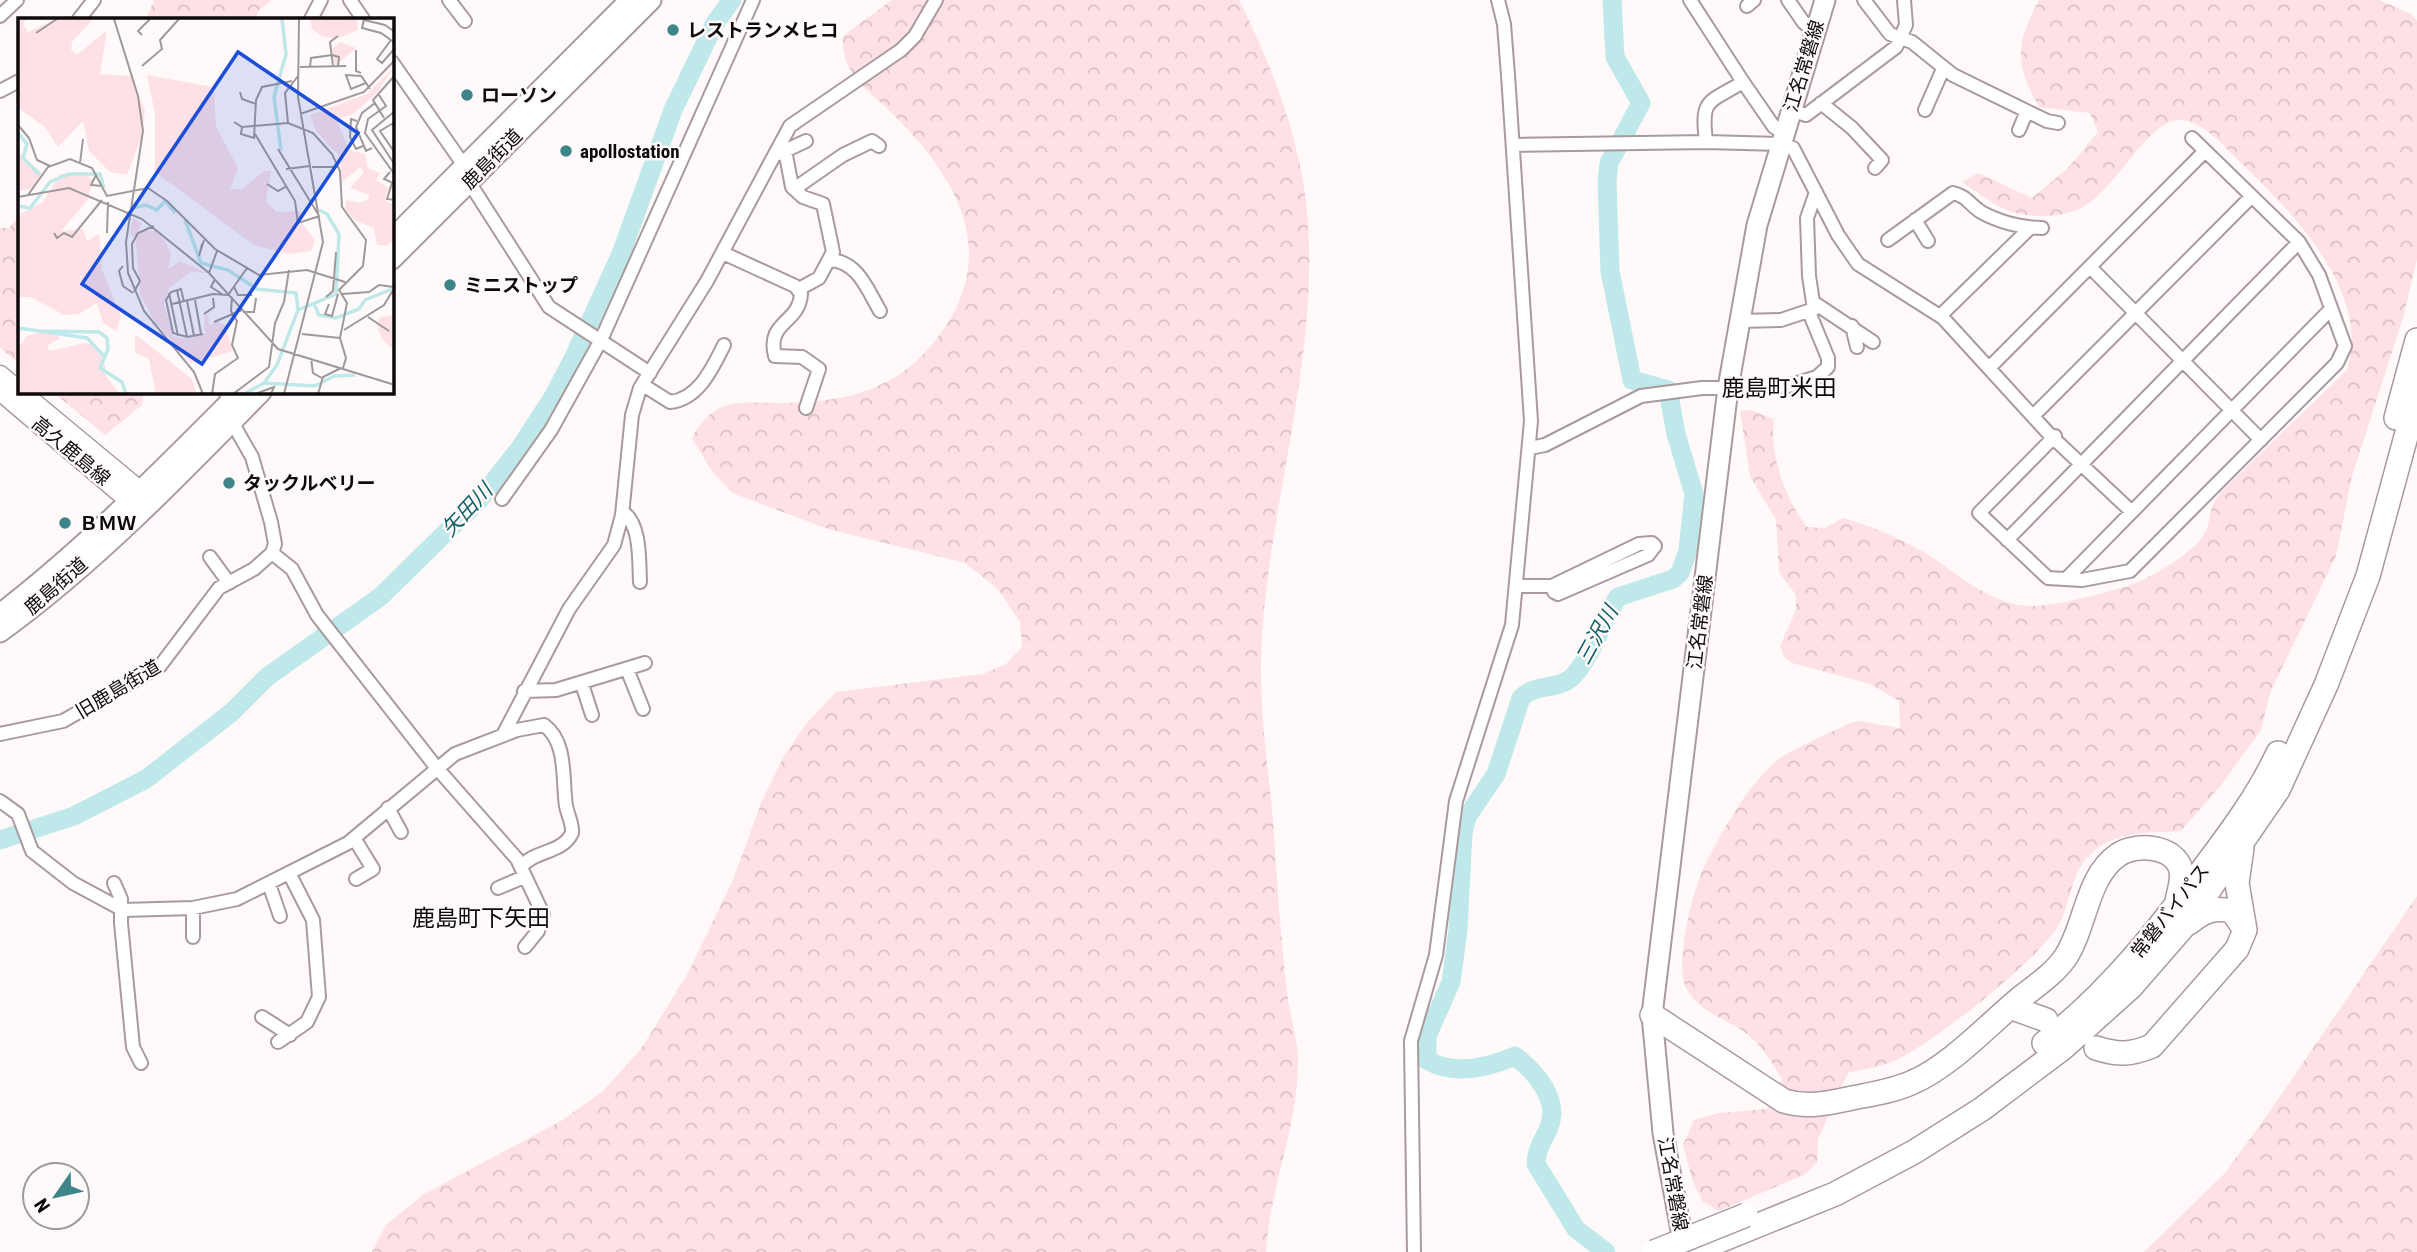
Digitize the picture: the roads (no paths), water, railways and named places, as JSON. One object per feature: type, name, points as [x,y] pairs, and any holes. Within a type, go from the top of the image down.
[{"type":"highway","name":"常磐バイパス","points":[[2235,841],[2314,679],[2351,579],[2417,340]]},
{"type":"highway","name":"常磐バイパス","points":[[1692,1252],[1906,1141],[1971,1099],[2072,1019],[2180,917],[2235,841],[2278,790],[2336,661],[2368,576],[2417,396]]},
{"type":"highway","points":[[2096,1048],[2120,1055],[2133,1054],[2152,1046],[2237,949],[2245,930],[2237,883],[2235,841],[2172,856]]},
{"type":"highway","points":[[1652,1015],[1771,1095],[1805,1106],[1913,1082],[1938,1066],[2047,977],[2067,955],[2099,877],[2110,861],[2120,853],[2137,847],[2156,849],[2172,856],[2181,867],[2180,917],[2207,909],[2232,911],[2245,930]]},
{"type":"highway","points":[[2011,1007],[2046,1020]]},
{"type":"highway","name":"常磐バイパス","points":[[1654,1252],[1748,1221]]},
{"type":"main road","points":[[394,237],[467,174],[630,0]]},
{"type":"main road","name":"鹿島街道","points":[[394,257],[467,174],[651,0]]},
{"type":"main road","name":"江名常磐線","points":[[1685,1252],[1663,1133],[1652,1015],[1728,388],[1757,225],[1825,0]]},
{"type":"main road","name":"高久鹿島線","points":[[0,375],[18,389]]},
{"type":"main road","name":"高久鹿島線","points":[[0,391],[140,501]]},
{"type":"main road","name":"高久鹿島線","points":[[23,394],[140,501]]},
{"type":"main road","points":[[0,614],[140,501],[231,402],[255,394]]},
{"type":"main road","name":"鹿島街道","points":[[0,632],[33,608],[140,501]]},
{"type":"street","points":[[0,16],[17,0]]},
{"type":"street","points":[[80,18],[94,0]]},
{"type":"street","points":[[312,18],[321,0]]},
{"type":"street","points":[[350,0],[362,18]]},
{"type":"street","points":[[449,0],[465,21]]},
{"type":"street","points":[[502,499],[551,430],[601,340],[753,0]]},
{"type":"street","points":[[503,735],[569,609],[608,557],[623,512],[632,415],[643,385],[723,253],[780,153],[793,122],[908,44],[936,0]]},
{"type":"street","points":[[1414,1252],[1410,1041],[1436,956],[1452,818],[1505,651],[1516,586],[1530,448],[1531,421],[1513,145],[1504,24],[1498,0]]},
{"type":"street","points":[[1690,0],[1774,127],[1793,148],[1838,235],[1858,264],[1940,316],[2033,416],[2132,512]]},
{"type":"street","points":[[1788,0],[1804,23],[1815,31]]},
{"type":"street","points":[[1864,0],[1890,34],[1920,48],[1943,69],[2027,111],[2058,122]]},
{"type":"street","points":[[1790,110],[1806,115],[1896,47],[1906,25],[1904,0]]},
{"type":"street","points":[[394,65],[467,174],[549,307],[650,373]]},
{"type":"street","points":[[1924,110],[1943,69]]},
{"type":"street","points":[[0,91],[18,82]]},
{"type":"street","points":[[1706,142],[1703,110],[1707,104],[1743,82]]},
{"type":"street","points":[[1821,103],[1858,133],[1882,160],[1875,168]]},
{"type":"street","points":[[2018,130],[2027,111]]},
{"type":"street","points":[[1513,145],[1782,138]]},
{"type":"street","points":[[2055,436],[1979,513],[2048,578],[2082,580],[2130,571],[2337,363],[2344,346],[2319,275],[2298,243],[2192,138]]},
{"type":"street","points":[[780,153],[806,141]]},
{"type":"street","points":[[794,189],[837,159],[872,141],[879,146]]},
{"type":"street","points":[[1989,368],[2205,151]]},
{"type":"street","points":[[780,153],[794,189],[803,197],[823,204],[833,252],[819,278],[799,289]]},
{"type":"street","points":[[1785,387],[1817,377],[1828,367],[1828,358],[1812,308],[1809,276],[1807,218],[1816,192]]},
{"type":"street","points":[[1888,240],[1953,193],[1965,196],[1979,211],[2007,223],[2036,228],[1940,316]]},
{"type":"street","points":[[2033,416],[2251,197]]},
{"type":"street","points":[[1915,220],[1928,241]]},
{"type":"street","points":[[2007,540],[2298,243]]},
{"type":"street","points":[[723,253],[799,289]]},
{"type":"street","points":[[829,260],[841,261],[852,267],[880,311]]},
{"type":"street","points":[[2090,267],[2261,440]]},
{"type":"street","points":[[799,289],[800,304],[793,315],[778,327],[773,341],[775,356],[802,357],[819,369],[806,408]]},
{"type":"street","points":[[1740,321],[1781,320],[1812,308],[1852,326],[1872,342]]},
{"type":"street","points":[[2066,579],[2331,309]]},
{"type":"street","points":[[1852,326],[1857,347]]},
{"type":"street","points":[[643,385],[670,402],[678,400],[703,383],[724,345]]},
{"type":"street","points":[[1530,448],[1545,445],[1641,396],[1702,388],[1728,388]]},
{"type":"street","points":[[231,402],[252,457],[271,522],[275,544],[272,553],[292,569],[317,615],[522,872],[548,911],[526,947]]},
{"type":"street","points":[[623,512],[629,516],[635,532],[640,582]]},
{"type":"street","points":[[1516,586],[1552,586],[1639,544],[1652,543],[1655,546],[1648,555],[1559,594],[1554,593],[1552,586]]},
{"type":"street","name":"旧鹿島街道","points":[[0,734],[63,721],[160,666],[219,588],[254,569],[272,553]]},
{"type":"street","points":[[210,557],[229,583]]},
{"type":"street","points":[[524,691],[541,693],[582,684],[645,663]]},
{"type":"street","points":[[627,669],[643,709]]},
{"type":"street","points":[[582,684],[593,715]]},
{"type":"street","points":[[0,801],[18,814],[29,846],[39,859],[73,883],[122,910],[193,908],[237,899],[354,838],[436,767],[455,754],[503,735],[538,725],[549,728],[562,761],[567,810],[573,827],[564,844],[531,857],[522,872],[498,888]]},
{"type":"street","points":[[388,808],[401,832]]},
{"type":"street","points":[[354,838],[373,869],[356,879]]},
{"type":"street","points":[[278,1042],[312,1016],[319,990],[313,920],[289,873]]},
{"type":"street","points":[[114,883],[122,910],[132,1041],[141,1063]]},
{"type":"street","points":[[269,884],[280,916]]},
{"type":"street","points":[[193,908],[193,937]]},
{"type":"street","points":[[262,1017],[290,1035]]},
{"type":"waterway","name":"矢田川","points":[[0,840],[74,816],[146,779],[232,712],[267,677],[380,597],[480,499],[520,448],[552,399],[573,359],[621,254],[673,110],[715,23],[732,0]]},
{"type":"waterway","name":"三沢川","points":[[1606,1252],[1576,1229],[1536,1164],[1552,1117],[1549,1097],[1538,1078],[1515,1056],[1482,1067],[1459,1069],[1437,1065],[1427,1060],[1427,1036],[1451,982],[1458,930],[1463,833],[1467,817],[1496,774],[1521,698],[1534,690],[1569,680],[1582,665],[1618,597],[1673,579],[1680,573],[1688,550],[1694,494],[1676,434],[1668,390],[1632,380],[1610,271],[1607,181],[1609,163],[1641,103],[1615,57],[1612,0]]},
{"type":"place","name":"レストランメヒコ","points":[[673,30]]},
{"type":"place","name":"ローソン","points":[[467,95]]},
{"type":"place","name":"apollostation","points":[[566,151]]},
{"type":"place","name":"ミニストップ","points":[[450,285]]},
{"type":"place","name":"タックルベリー","points":[[229,483]]},
{"type":"place","name":"ＢＭＷ","points":[[65,523]]},
{"type":"district","name":"鹿島町米田","points":[[1779,388]]},
{"type":"district","name":"鹿島町下矢田","points":[[481,918]]}]
